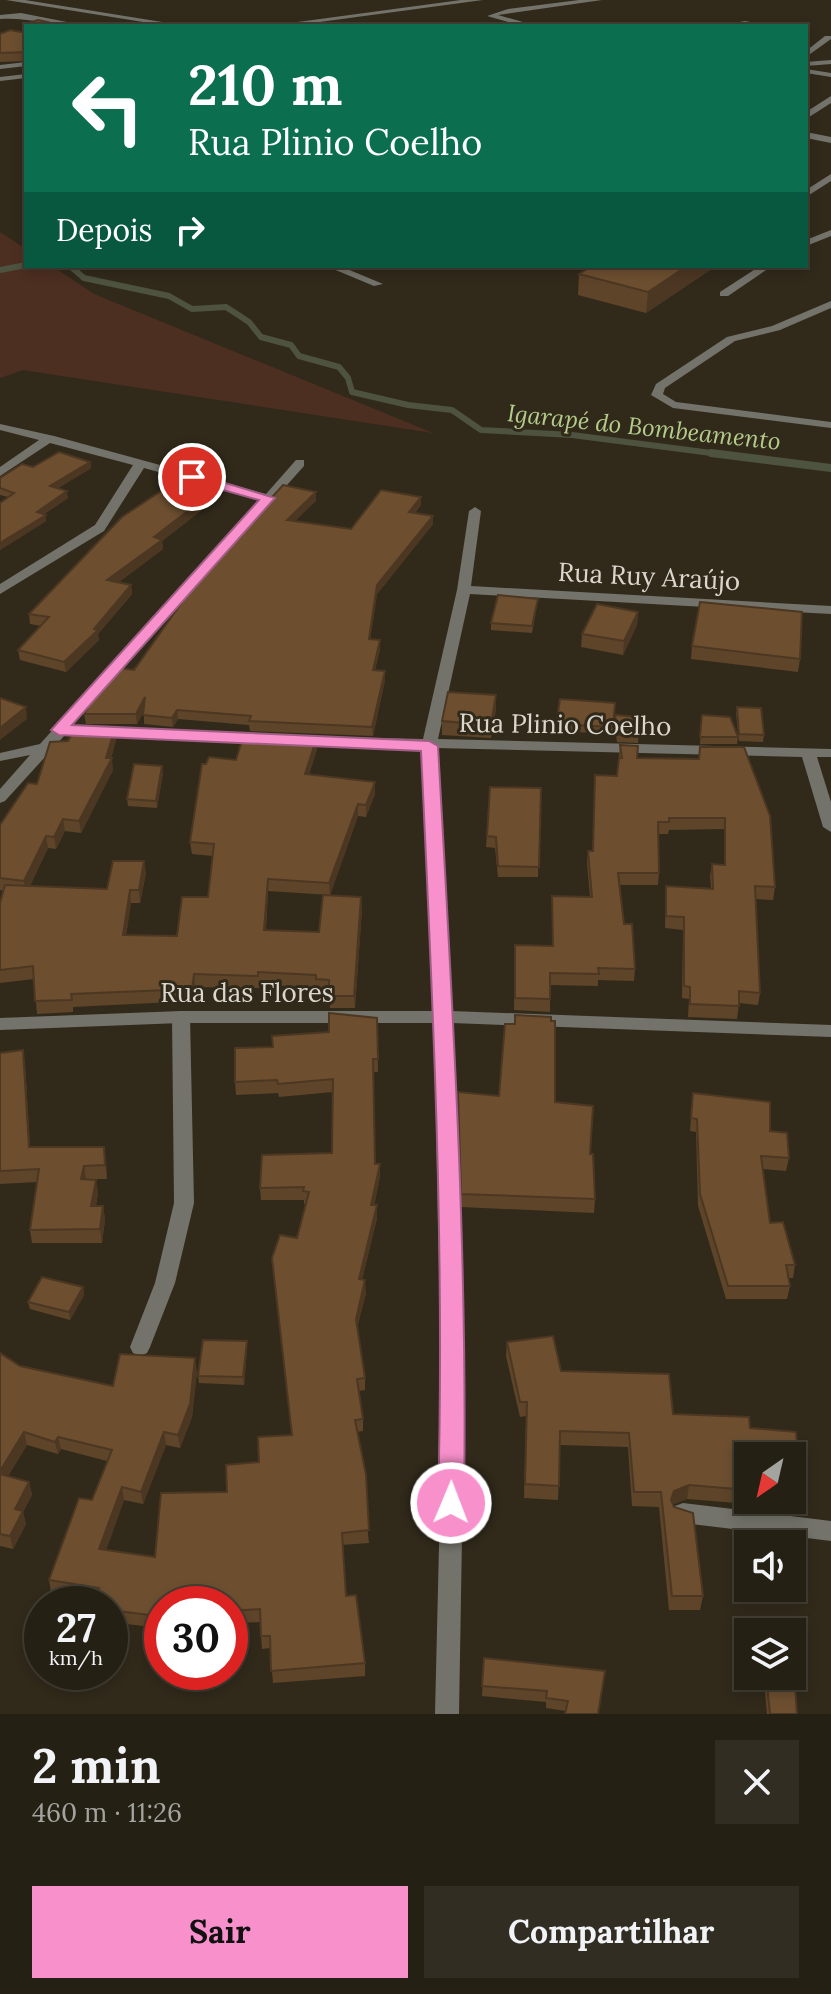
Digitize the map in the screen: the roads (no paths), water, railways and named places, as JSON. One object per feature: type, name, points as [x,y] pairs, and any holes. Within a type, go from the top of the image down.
[{"type":"street","points":[[10,0],[170,24]]},
{"type":"street","points":[[288,24],[477,0]]},
{"type":"street","points":[[525,24],[491,16],[504,9],[536,10],[598,0]]},
{"type":"street","points":[[0,5],[25,2]]},
{"type":"street","points":[[0,17],[21,15],[67,24]]},
{"type":"street","points":[[817,36],[829,38]]},
{"type":"street","points":[[808,54],[829,38]]},
{"type":"street","points":[[808,64],[831,62]]},
{"type":"street","points":[[0,67],[24,64]]},
{"type":"street","points":[[808,71],[831,75]]},
{"type":"street","points":[[0,79],[24,76]]},
{"type":"street","points":[[808,135],[831,140]]},
{"type":"street","points":[[808,193],[831,177]]},
{"type":"street","points":[[808,242],[831,233]]},
{"type":"street","points":[[336,268],[378,284]]},
{"type":"street","points":[[724,294],[764,268]]},
{"type":"street","points":[[831,304],[776,328],[731,339],[660,386],[657,395],[673,405],[831,425]]},
{"type":"street","points":[[4,427],[268,498]]},
{"type":"street","points":[[0,472],[50,438]]},
{"type":"street","points":[[0,590],[100,528],[141,463]]},
{"type":"street","points":[[0,798],[300,463]]},
{"type":"street","points":[[447,1714],[453,1420],[443,1017],[429,746],[464,590],[475,511]]},
{"type":"street","name":"Rua Ruy Araújo","points":[[464,590],[831,610]]},
{"type":"street","name":"Rua Plinio Coelho","points":[[59,730],[429,746],[831,753]]},
{"type":"street","points":[[0,757],[43,748]]},
{"type":"street","points":[[808,753],[831,827]]},
{"type":"street","points":[[140,1347],[165,1283],[184,1203],[181,1017]]},
{"type":"street","name":"Rua das Flores","points":[[0,1024],[181,1017],[443,1017],[831,1031]]},
{"type":"street","points":[[683,1513],[831,1531]]},
{"type":"waterway","name":"Igarapé do Bombeamento","points":[[0,270],[24,265]]},
{"type":"waterway","name":"Igarapé do Bombeamento","points":[[72,268],[84,278],[169,296],[192,309],[226,307],[249,322],[261,337],[291,345],[299,356],[339,367],[348,378],[352,392],[408,405],[452,410],[481,430],[572,435],[727,455]]},
{"type":"waterway","name":"Igarapé do Bombeamento","points":[[711,453],[727,455]]},
{"type":"waterway","name":"Igarapé do Bombeamento","points":[[727,455],[831,468]]}]
